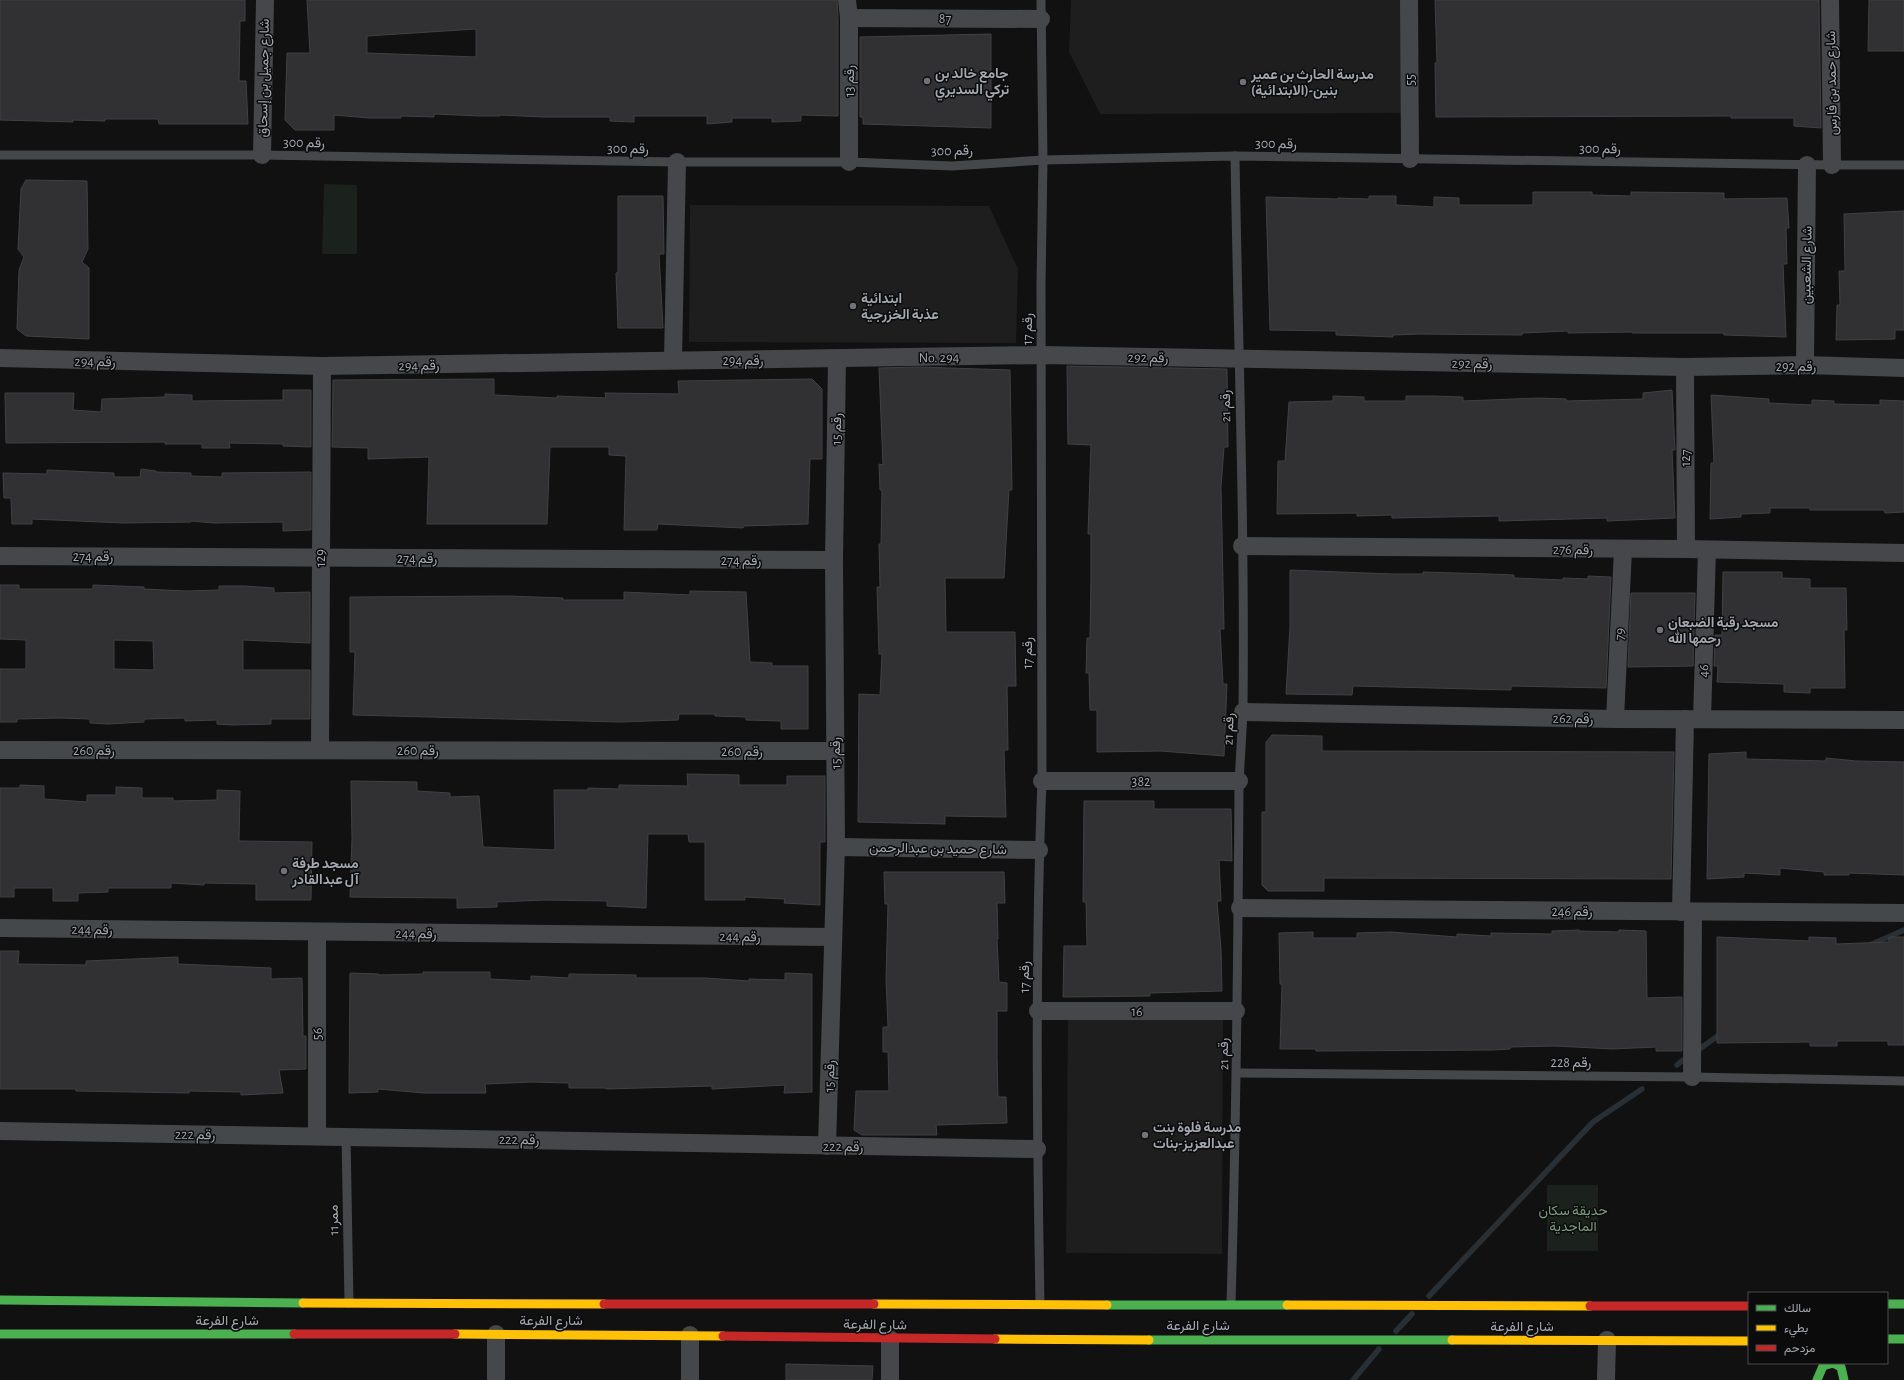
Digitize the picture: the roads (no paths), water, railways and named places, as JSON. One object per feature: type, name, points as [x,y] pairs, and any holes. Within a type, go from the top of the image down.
[{"type":"street","name":"شارع جميل بن إسحاق","points":[[262,155],[265,0]]},
{"type":"street","name":"رقم 13","points":[[847,0],[849,18],[849,162]]},
{"type":"street","name":"55","points":[[1409,0],[1410,159]]},
{"type":"street","name":"شارع حمد بن فارس","points":[[1830,0],[1832,165]]},
{"type":"street","name":"87","points":[[849,18],[1041,19]]},
{"type":"street","points":[[673,360],[677,162]]},
{"type":"street","name":"شارع الشعبين","points":[[1805,366],[1807,165]]},
{"type":"street","name":"رقم 292","points":[[1041,355],[1684,367],[1805,366],[1904,368]]},
{"type":"street","name":"No. 294","points":[[837,360],[1041,355]]},
{"type":"street","name":"رقم 294","points":[[0,358],[322,366],[673,360],[837,360]]},
{"type":"street","name":"رقم 15","points":[[828,1146],[836,847],[834,560],[837,360]]},
{"type":"street","name":"129","points":[[320,750],[322,366]]},
{"type":"street","name":"127","points":[[1684,367],[1686,549]]},
{"type":"street","name":"رقم 276","points":[[1242,546],[1686,549],[1904,553]]},
{"type":"street","name":"79","points":[[1615,719],[1623,549]]},
{"type":"street","name":"46","points":[[1692,1077],[1687,912],[1693,719],[1708,550]]},
{"type":"street","name":"رقم 274","points":[[0,556],[834,560]]},
{"type":"street","name":"رقم 262","points":[[1243,712],[1615,719],[1904,720]]},
{"type":"street","name":"رقم 260","points":[[0,750],[835,751]]},
{"type":"street","name":"382","points":[[1042,780],[1240,781]]},
{"type":"street","name":"شارع حميد بن عبدالرحمن","points":[[836,847],[1039,850]]},
{"type":"street","name":"رقم 246","points":[[1240,908],[1904,913]]},
{"type":"street","name":"رقم 244","points":[[0,928],[833,937]]},
{"type":"street","name":"56","points":[[317,932],[317,1135]]},
{"type":"street","name":"16","points":[[1038,1011],[1236,1011]]},
{"type":"street","name":"رقم 222","points":[[0,1131],[317,1135],[1037,1149]]},
{"type":"street","name":"شارع الفرعة","points":[[0,1300],[1040,1306],[1231,1304],[1748,1306]]},
{"type":"street","points":[[1888,1304],[1904,1304]]},
{"type":"street","name":"شارع الفرعة","points":[[0,1334],[496,1334],[690,1335],[890,1339],[1748,1341]]},
{"type":"street","points":[[496,1334],[496,1380]]},
{"type":"street","points":[[690,1335],[690,1380]]},
{"type":"street","points":[[890,1339],[890,1380]]},
{"type":"street","points":[[1606,1380],[1607,1340]]},
{"type":"street","points":[[1888,1340],[1904,1340]]},
{"type":"street","points":[[1817,1380],[1823,1366],[1830,1364]]},
{"type":"street","points":[[1835,1364],[1841,1367],[1844,1380]]},
{"type":"street","points":[[1847,1364],[1848,1380]]},
{"type":"street","points":[[1811,1369],[1811,1380]]},
{"type":"lane","name":"رقم 17","points":[[1040,1306],[1037,1149],[1039,850],[1042,780],[1041,355],[1043,160],[1041,0]]},
{"type":"lane","name":"رقم 300","points":[[0,155],[262,155],[677,162],[849,162],[952,166],[1043,160],[1235,156],[1807,165],[1904,165]]},
{"type":"lane","name":"رقم 21","points":[[1231,1304],[1237,1073],[1236,1011],[1240,908],[1240,781],[1243,712],[1242,546],[1235,156]]},
{"type":"lane","name":"رقم 228","points":[[1237,1073],[1692,1077],[1904,1081]]},
{"type":"lane","name":"ممر11","points":[[346,1136],[349,1303]]},
{"type":"waterway","points":[[1870,945],[1904,930]]},
{"type":"waterway","points":[[1701,1048],[1722,1033]]},
{"type":"waterway","points":[[1677,1065],[1683,1060]]},
{"type":"waterway","points":[[1429,1296],[1593,1122],[1642,1089]]},
{"type":"waterway","points":[[1396,1331],[1412,1314]]},
{"type":"waterway","points":[[1353,1380],[1379,1349]]},
{"type":"place","name":"جامع خالد بن تركي السديري","points":[[927,81]]},
{"type":"place","name":"مدرسة الحارث بن عمير (الابتدائية)-بنين","points":[[1243,82]]},
{"type":"place","name":"ابتدائية عذبة الخزرجية","points":[[853,306]]},
{"type":"place","name":"مسجد رقية الضبعان رحمها الله","points":[[1660,630]]},
{"type":"place","name":"مسجد طرفة آل عبدالقادر","points":[[284,871]]},
{"type":"place","name":"مدرسة فلوة بنت عبدالعزيز-بنات","points":[[1145,1135]]},
{"type":"park label","name":"حديقة سكان الماجدية","points":[[1573,1218]]}]
